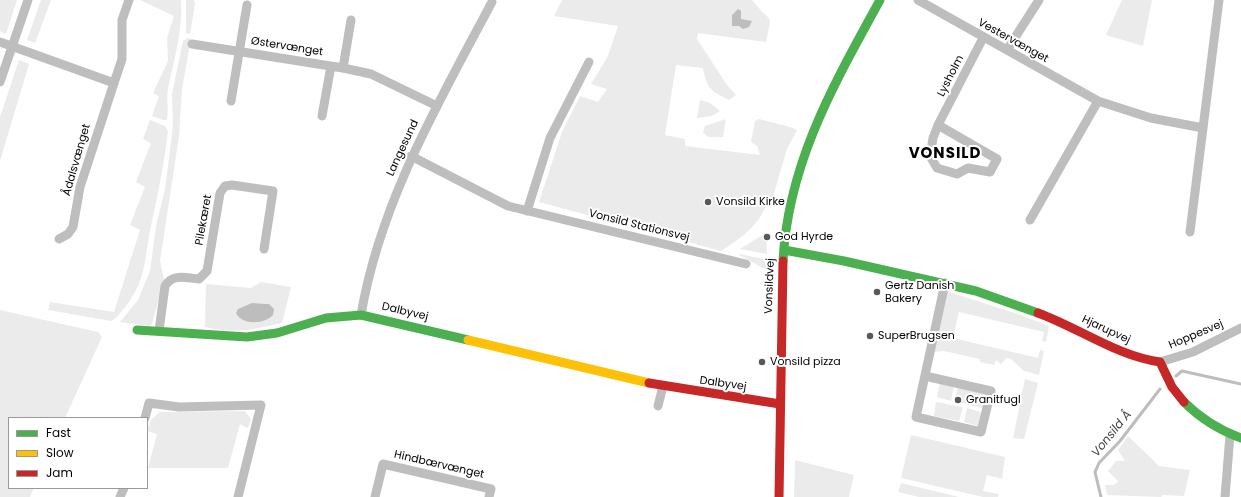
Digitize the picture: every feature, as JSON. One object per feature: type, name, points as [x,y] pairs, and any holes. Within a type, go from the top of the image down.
[{"type":"street","points":[[0,82],[28,0]]},
{"type":"street","name":"Ådalsvænget","points":[[59,239],[68,234],[73,227],[80,187],[122,59],[122,20],[129,0]]},
{"type":"street","name":"Vonsildvej","points":[[779,497],[782,285],[786,223],[791,196],[812,133],[823,106],[880,0]]},
{"type":"street","name":"Vestervænget","points":[[918,0],[983,38],[1098,101],[1151,118],[1203,128]]},
{"type":"street","points":[[1007,50],[1039,0]]},
{"type":"street","points":[[1190,232],[1219,0]]},
{"type":"street","name":"Langesund","points":[[361,315],[364,298],[386,219],[411,156],[492,2]]},
{"type":"street","name":"Østervænget","points":[[231,101],[247,5]]},
{"type":"street","points":[[342,68],[351,20]]},
{"type":"street","name":"Lysholm","points":[[938,125],[997,159],[990,172],[968,168],[957,174],[937,168],[930,156],[933,138],[938,125],[983,38]]},
{"type":"street","points":[[0,42],[114,83]]},
{"type":"street","name":"Østervænget","points":[[192,44],[331,66],[371,74],[437,106]]},
{"type":"street","points":[[527,211],[550,138],[589,62]]},
{"type":"street","name":"Østervænget","points":[[322,116],[331,66]]},
{"type":"street","points":[[1030,220],[1098,101]]},
{"type":"street","name":"Vonsild Stationsvej","points":[[411,156],[508,206],[746,264]]},
{"type":"street","name":"Pilekæret","points":[[160,331],[165,286],[168,281],[175,277],[199,279],[208,271],[220,193],[225,186],[232,185],[273,191],[264,250]]},
{"type":"street","name":"Hjarupvej","points":[[784,250],[844,261],[945,283],[1017,305],[1058,320],[1140,359],[1160,362]]},
{"type":"street","points":[[925,376],[991,391],[981,432],[916,417],[945,283]]},
{"type":"street","name":"Dalbyvej","points":[[138,330],[247,338],[277,333],[326,318],[361,315],[663,386],[780,404]]},
{"type":"street","name":"Hoppesvej","points":[[1160,362],[1193,352],[1241,328]]},
{"type":"street","points":[[1160,362],[1165,377],[1174,392],[1203,418],[1230,435],[1241,438]]},
{"type":"street","points":[[658,406],[663,386]]},
{"type":"street","points":[[145,417],[149,403],[179,407],[261,405],[238,497]]},
{"type":"street","points":[[1225,497],[1230,435]]},
{"type":"street","name":"Hindbærvænget","points":[[375,497],[383,464],[491,489],[490,497]]},
{"type":"shaded area","points":[[0,0],[17,0],[6,34],[0,31]]},
{"type":"shaded area","points":[[41,0],[51,0],[35,43],[27,40]]},
{"type":"shaded area","points":[[140,0],[181,0],[181,22],[167,93],[167,120],[152,116],[159,96],[153,93],[168,61],[167,38],[174,16]]},
{"type":"shaded area","points":[[186,0],[194,0],[195,4],[190,34],[186,33]]},
{"type":"shaded area","points":[[562,0],[752,0],[769,18],[770,23],[766,42],[698,33],[697,39],[727,85],[736,95],[729,100],[713,91],[708,85],[703,68],[676,65],[665,135],[685,139],[685,146],[760,155],[757,146],[751,142],[755,121],[759,119],[797,130],[787,149],[772,200],[767,200],[765,208],[756,223],[736,241],[721,251],[539,202],[562,132],[580,96],[598,102],[607,89],[591,84],[608,56],[618,26],[554,16]]},
{"type":"shaded area","points":[[1122,0],[1152,0],[1143,46],[1106,35]]},
{"type":"shaded area","points":[[738,9],[741,11],[741,19],[752,21],[749,27],[743,29],[739,26],[732,26],[732,15]]},
{"type":"shaded area","points":[[187,38],[191,39],[182,89],[179,136],[160,261],[164,279],[152,324],[149,326],[120,322],[138,300],[150,271],[156,226],[165,189],[173,126],[172,94],[183,41]]},
{"type":"shaded area","points":[[19,60],[29,64],[0,161],[0,117]]},
{"type":"shaded area","points":[[700,100],[710,103],[720,111],[712,116],[697,118]]},
{"type":"shaded area","points":[[726,119],[723,137],[708,137],[703,132],[705,126]]},
{"type":"shaded area","points":[[150,120],[165,126],[168,131],[143,270],[141,279],[133,296],[119,315],[111,321],[48,310],[50,302],[114,312],[140,230],[130,225],[145,187],[136,182],[151,143],[143,139]]},
{"type":"shaded area","points":[[766,233],[767,254],[740,249]]},
{"type":"shaded area","points":[[739,255],[769,260],[767,270]]},
{"type":"shaded area","points":[[261,282],[291,287],[282,323],[261,328],[235,331],[205,327],[206,284],[251,288]],"holes":[[[257,303],[269,304],[247,321]]]},
{"type":"shaded area","points":[[946,291],[1018,314],[1049,326],[1046,342],[1042,341],[1044,332],[959,312],[953,338],[1038,358],[1040,350],[1044,351],[1039,375],[1024,371],[1011,359],[1006,358],[1001,364],[996,360],[994,365],[980,362],[980,359],[944,351],[933,352]]},
{"type":"shaded area","points":[[252,303],[269,304],[274,309],[273,315],[259,322],[248,322],[243,320],[236,313],[238,309]]},
{"type":"shaded area","points":[[0,310],[98,332],[102,337],[65,417],[8,417],[8,489],[34,489],[30,497],[0,497]]},
{"type":"shaded area","points":[[1025,379],[1038,383],[1024,439],[1013,438]]},
{"type":"shaded area","points":[[940,382],[954,386],[951,401],[937,397]]},
{"type":"shaded area","points":[[958,388],[985,394],[982,408],[954,401]]},
{"type":"shaded area","points":[[936,402],[963,407],[959,421],[934,416]]},
{"type":"shaded area","points":[[967,408],[981,412],[978,426],[964,422]]},
{"type":"shaded area","points":[[245,411],[251,419],[248,428],[240,424],[228,468],[148,468],[157,434],[148,431],[148,428],[151,420],[160,412]]},
{"type":"shaded area","points":[[911,435],[1005,457],[1002,479],[987,475],[983,491],[999,494],[998,497],[983,497],[901,478]]},
{"type":"shaded area","points":[[1128,436],[1159,466],[1190,470],[1184,496],[1163,495],[1161,497],[1107,495],[1105,485],[1114,485],[1118,481],[1108,471],[1116,461],[1125,461],[1118,450]]},
{"type":"shaded area","points":[[795,460],[854,475],[849,497],[794,497]]},
{"type":"shaded area","points":[[901,483],[959,497],[919,497],[898,492]]},
{"type":"waterway","name":"Vonsild Å","points":[[1176,376],[1182,371],[1241,384]]},
{"type":"waterway","name":"Vonsild Å","points":[[1101,497],[1095,472],[1099,463],[1120,441],[1160,389]]},
{"type":"traffic: fast","points":[[783,261],[787,225],[794,191],[816,125],[846,62],[880,0]]},
{"type":"traffic: fast","points":[[784,250],[844,261],[976,291],[1038,313]]},
{"type":"traffic: fast","points":[[137,330],[247,337],[277,333],[326,318],[361,315],[468,340]]},
{"type":"traffic: fast","points":[[1184,402],[1197,414],[1211,423],[1241,438]]},
{"type":"traffic: slow","points":[[468,340],[649,383]]},
{"type":"traffic: jam","points":[[779,497],[783,261]]},
{"type":"traffic: jam","points":[[1038,313],[1113,348],[1144,359],[1160,362],[1172,387],[1184,402]]},
{"type":"traffic: jam","points":[[649,383],[780,404]]},
{"type":"place","name":"Vonsild Kirke","points":[[708,202]]},
{"type":"place","name":"God Hyrde","points":[[767,237]]},
{"type":"place","name":"Gertz Danish Bakery","points":[[877,292]]},
{"type":"place","name":"SuperBrugsen","points":[[870,336]]},
{"type":"place","name":"Vonsild pizza","points":[[762,362]]},
{"type":"place","name":"Granitfugl","points":[[958,400]]},
{"type":"district","name":"VONSILD","points":[[945,154]]}]
